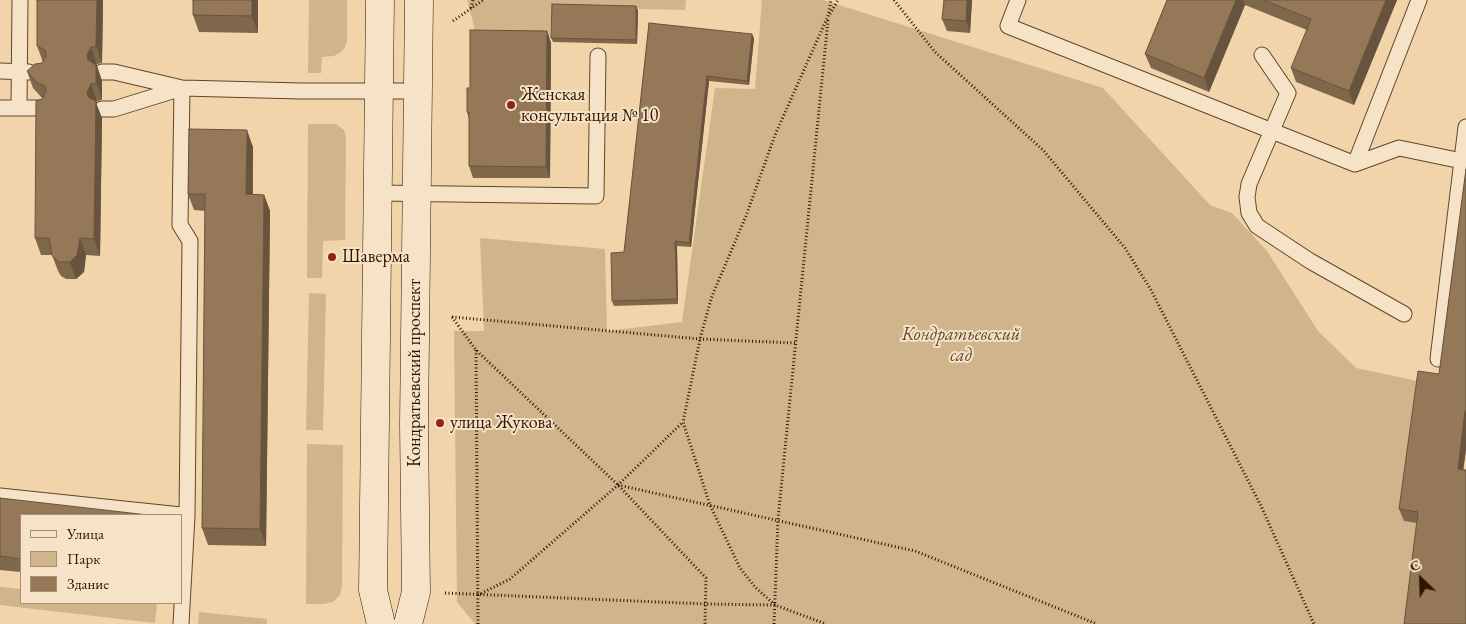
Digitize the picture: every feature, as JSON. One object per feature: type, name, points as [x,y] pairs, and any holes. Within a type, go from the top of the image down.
[{"type":"main road","points":[[380,0],[373,590],[381,624]]},
{"type":"main road","name":"Кондратьевский проспект","points":[[408,624],[416,592],[414,424],[419,0]]},
{"type":"lane","points":[[19,108],[20,0]]},
{"type":"lane","points":[[1018,0],[1008,26],[1355,164],[1399,148],[1462,161]]},
{"type":"lane","points":[[1355,164],[1419,0]]},
{"type":"lane","points":[[1262,55],[1288,93],[1249,184],[1247,197],[1249,213],[1257,226],[1310,261],[1404,314]]},
{"type":"lane","points":[[378,193],[596,196],[598,56]]},
{"type":"lane","points":[[0,71],[43,72]]},
{"type":"lane","points":[[102,72],[114,72],[182,88],[418,91]]},
{"type":"lane","points":[[102,108],[114,109],[182,88]]},
{"type":"lane","points":[[182,88],[180,225],[190,241],[182,570]]},
{"type":"lane","points":[[0,108],[42,108]]},
{"type":"lane","points":[[1438,359],[1466,127]]},
{"type":"lane","points":[[0,496],[165,514]]},
{"type":"lane","points":[[181,604],[181,624]]},
{"type":"path","points":[[471,8],[472,0]]},
{"type":"path","points":[[453,21],[483,0]]},
{"type":"path","points":[[774,624],[778,519],[831,0]]},
{"type":"path","points":[[775,605],[755,587],[740,568],[710,505],[683,422],[700,339],[712,296],[746,216],[775,135],[828,16],[838,0]]},
{"type":"path","points":[[894,0],[935,52],[1043,150],[1125,248],[1151,290],[1261,506],[1314,624]]},
{"type":"path","points":[[705,624],[706,578],[618,485],[476,350],[452,317],[700,339],[795,343]]},
{"type":"path","points":[[476,350],[478,624]]},
{"type":"path","points":[[477,595],[510,579],[618,485],[683,422]]},
{"type":"path","points":[[618,485],[778,519],[915,551],[1097,624]]},
{"type":"path","points":[[443,593],[775,605],[826,624]]},
{"type":"green space","points":[[309,0],[347,0],[347,41],[345,47],[334,56],[322,57],[321,73],[308,73]]},
{"type":"green space","points":[[467,0],[686,0],[685,10],[552,7],[550,38],[474,37],[474,26]]},
{"type":"green space","name":"Кондратьевский сад","points":[[762,0],[823,0],[1103,88],[1210,205],[1232,213],[1267,251],[1318,331],[1356,368],[1422,382],[1404,521],[1422,523],[1409,624],[475,624],[457,602],[454,331],[484,331],[480,238],[605,249],[607,331],[682,322],[715,88],[755,89]]},
{"type":"green space","points":[[308,124],[336,124],[344,130],[346,136],[345,240],[323,241],[322,278],[307,278]]},
{"type":"green space","points":[[309,293],[326,294],[323,430],[306,430]]},
{"type":"green space","points":[[307,444],[343,445],[342,586],[340,595],[333,602],[324,604],[306,604]]},
{"type":"green space","points":[[0,587],[20,589],[20,604],[157,604],[155,623],[0,605]]},
{"type":"green space","points":[[199,612],[267,619],[267,624],[198,624]]},
{"type":"building","points":[[37,0],[97,0],[96,46],[91,47],[87,55],[88,60],[96,65],[96,83],[91,84],[87,92],[88,97],[96,101],[94,239],[80,238],[77,255],[70,262],[59,262],[55,259],[52,255],[49,238],[35,238],[36,101],[42,99],[46,92],[45,86],[36,82],[27,71],[35,64],[42,63],[46,56],[45,50],[37,46]]},
{"type":"building","points":[[193,0],[252,0],[252,16],[193,15]]},
{"type":"building","points":[[944,0],[967,0],[966,21],[942,19]]},
{"type":"building","points":[[1167,0],[1236,0],[1204,78],[1145,54]]},
{"type":"building","points":[[1263,0],[1386,0],[1349,91],[1291,68],[1311,19]]},
{"type":"building","points":[[552,4],[636,6],[636,40],[551,38]]},
{"type":"building","points":[[649,23],[752,34],[747,81],[707,76],[689,243],[675,241],[677,299],[612,301],[611,253],[624,252]]},
{"type":"building","name":"Женская консультация № 10","points":[[470,30],[547,31],[546,167],[469,166],[467,88],[470,88]]},
{"type":"building","points":[[189,129],[247,130],[246,194],[264,195],[260,529],[202,528],[205,194],[188,194]]},
{"type":"building","points":[[1466,169],[1466,411],[1458,469],[1466,470],[1466,624],[1404,624],[1418,512],[1399,509],[1418,371],[1439,374]]},
{"type":"building","points":[[0,498],[139,514],[20,514],[20,559],[0,556]]},
{"type":"place","name":"Женская консультация № 10","points":[[511,105]]},
{"type":"place","name":"Шаверма","points":[[332,257]]},
{"type":"place","name":"улица Жукова","points":[[440,423]]}]
